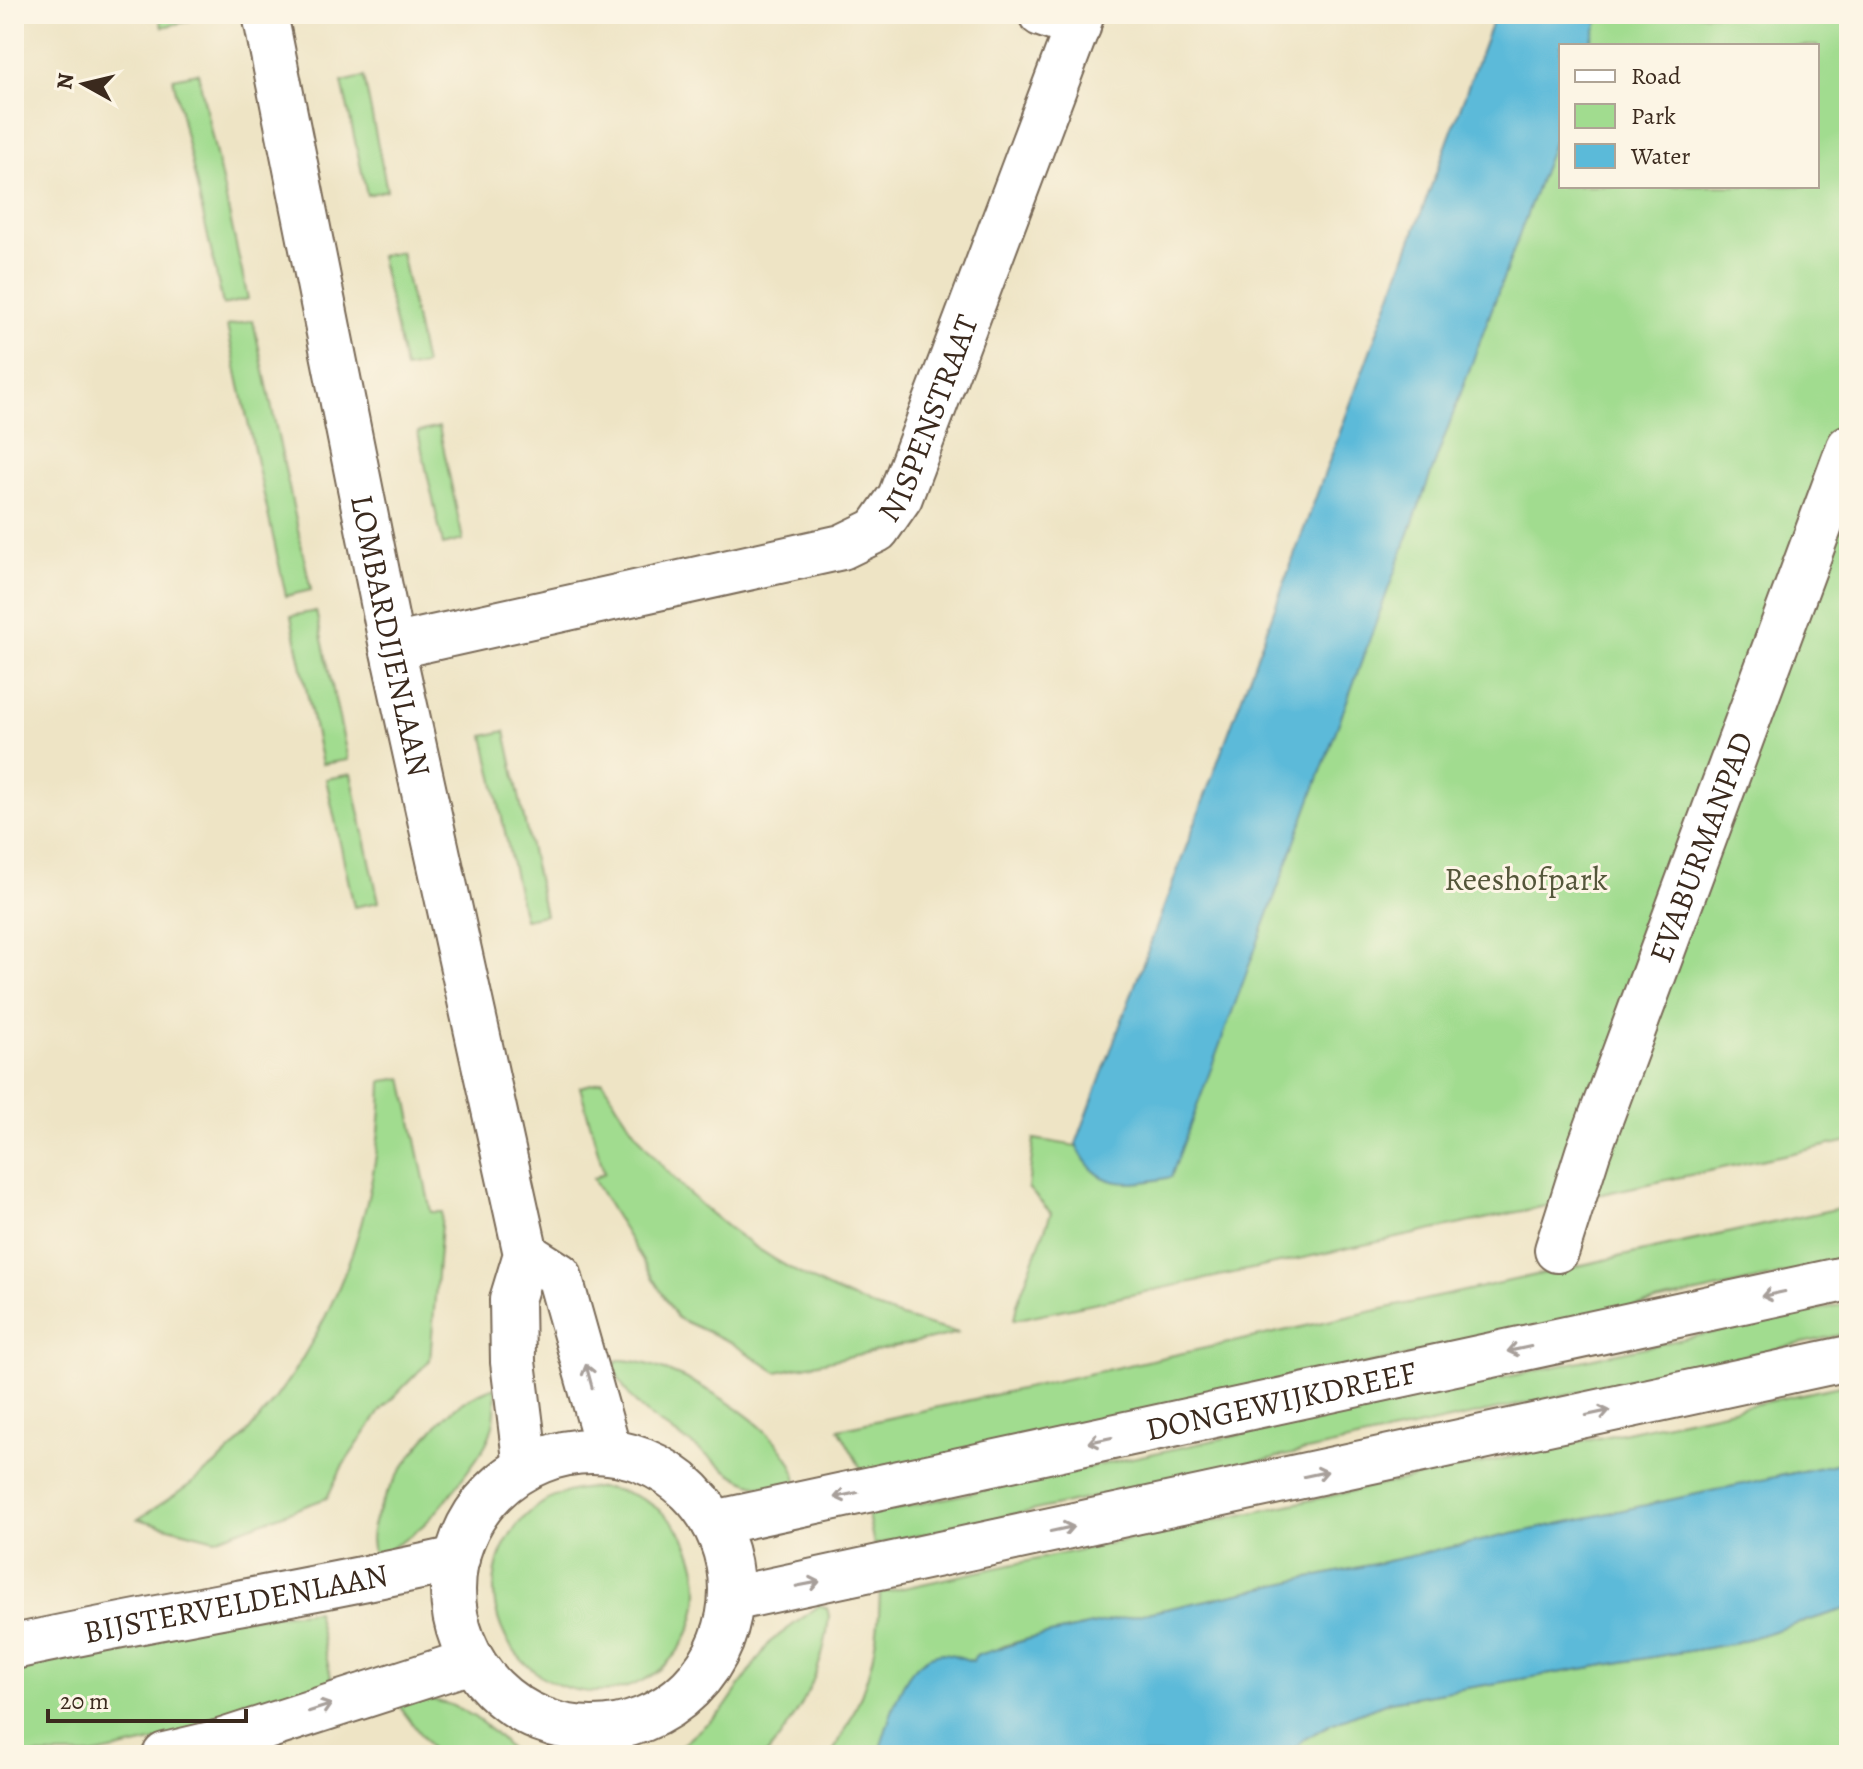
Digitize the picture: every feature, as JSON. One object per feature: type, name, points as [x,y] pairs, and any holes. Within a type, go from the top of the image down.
[{"type":"street","name":"LOMBARDIJENLAAN","points":[[265,14],[392,647],[526,1254],[512,1300],[513,1362],[526,1467]]},
{"type":"street","name":"NISPENSTRAAT","points":[[392,647],[842,547],[877,530],[900,497],[1067,18]]},
{"type":"street","name":"EVABURMANPAD","points":[[1557,1250],[1588,1152],[1849,447]]},
{"type":"street","points":[[526,1254],[559,1275],[609,1452]]},
{"type":"street","name":"DONGEWIJKDREEF","points":[[714,1523],[1849,1278]]},
{"type":"street","points":[[731,1599],[1849,1358]]},
{"type":"street","points":[[580,1451],[609,1452],[640,1460],[671,1475],[694,1496],[714,1523],[728,1560],[731,1599],[724,1637],[706,1671],[644,1737],[600,1730],[556,1740],[493,1689],[471,1661],[458,1629],[454,1606],[457,1559],[471,1522],[494,1490],[526,1467],[580,1451]]},
{"type":"street","name":"BIJSTERVELDENLAAN","points":[[14,1647],[156,1616],[353,1583],[457,1559]]},
{"type":"street","points":[[165,1755],[220,1742],[471,1661]]},
{"type":"green space","points":[[159,14],[187,14],[189,21],[162,27]]},
{"type":"green space","name":"Reeshofpark","points":[[1506,14],[1849,14],[1849,1141],[1014,1320],[1051,1213],[1028,1188],[1034,1139],[1076,1146]]},
{"type":"green space","points":[[198,73],[248,299],[223,305],[173,78]]},
{"type":"green space","points":[[364,77],[387,190],[367,195],[342,82]]},
{"type":"green space","points":[[401,252],[425,365],[405,369],[380,256]]},
{"type":"green space","points":[[253,320],[311,590],[286,596],[227,326]]},
{"type":"green space","points":[[439,427],[463,540],[443,545],[418,432]]},
{"type":"green space","points":[[316,611],[348,760],[322,764],[291,616]]},
{"type":"green space","points":[[505,731],[545,915],[524,919],[484,736]]},
{"type":"green space","points":[[351,774],[379,902],[354,907],[326,779]]},
{"type":"green space","points":[[403,1078],[431,1212],[442,1212],[430,1360],[381,1410],[342,1467],[327,1498],[215,1539],[138,1519],[220,1461],[275,1399],[302,1358],[326,1316],[361,1226],[379,1130],[382,1081]]},
{"type":"green space","points":[[603,1081],[634,1130],[669,1174],[709,1212],[753,1246],[851,1298],[904,1318],[959,1333],[777,1372],[730,1342],[677,1318],[593,1179],[604,1173],[580,1087]]},
{"type":"green space","points":[[1849,1206],[1849,1260],[864,1474],[839,1429]]},
{"type":"green space","points":[[1849,1303],[1849,1333],[874,1545],[868,1515]]},
{"type":"green space","points":[[618,1360],[640,1362],[667,1371],[726,1401],[775,1441],[791,1463],[797,1484],[764,1486],[728,1471],[635,1403],[613,1366]]},
{"type":"green space","points":[[1849,1384],[1849,1461],[1032,1638],[1003,1646],[973,1662],[945,1653],[902,1689],[878,1755],[831,1755],[852,1716],[867,1677],[876,1637],[880,1593]]},
{"type":"green space","points":[[495,1387],[492,1431],[474,1462],[422,1526],[402,1542],[378,1555],[374,1553],[371,1538],[375,1518],[413,1453],[456,1407]]},
{"type":"green space","points":[[596,1488],[635,1496],[653,1505],[668,1518],[681,1533],[690,1551],[698,1590],[690,1629],[681,1647],[668,1662],[653,1675],[635,1684],[596,1692],[557,1684],[539,1675],[524,1662],[511,1647],[502,1629],[494,1590],[502,1551],[511,1533],[524,1518],[539,1505],[557,1496]]},
{"type":"green space","points":[[820,1605],[827,1608],[829,1616],[827,1636],[816,1673],[790,1724],[766,1755],[670,1755],[723,1710],[770,1642]]},
{"type":"green space","points":[[1849,1608],[1849,1755],[1288,1755],[1303,1740],[1331,1724],[1390,1701],[1731,1644]]},
{"type":"green space","points":[[316,1611],[333,1686],[162,1740],[92,1755],[14,1755],[14,1659],[232,1619]]},
{"type":"green space","points":[[420,1698],[449,1704],[473,1716],[515,1755],[436,1755],[399,1706]]},
{"type":"water","points":[[1495,14],[1601,14],[1590,44],[1559,44],[1559,127],[1171,1177],[1115,1182],[1093,1170],[1076,1144]]},
{"type":"water","points":[[1849,1461],[1849,1608],[1731,1644],[1390,1701],[1331,1724],[1303,1740],[1288,1755],[878,1755],[899,1694],[916,1666],[928,1657],[946,1653],[973,1661],[975,1656],[1032,1638]]}]
